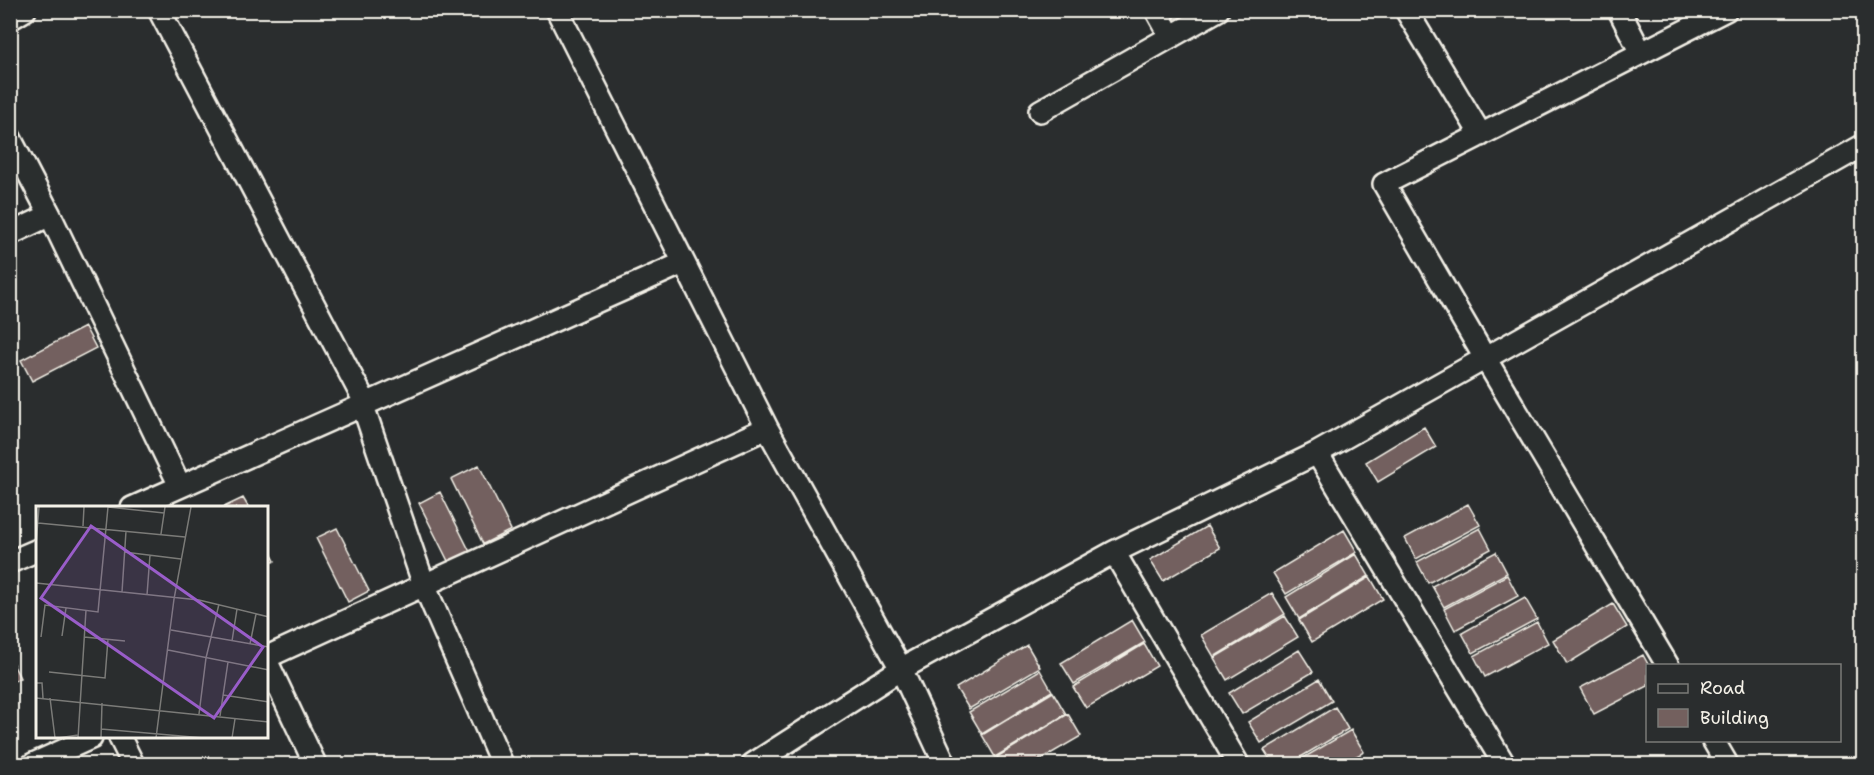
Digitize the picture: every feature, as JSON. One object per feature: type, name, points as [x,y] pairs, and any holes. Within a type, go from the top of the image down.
[{"type":"street","points":[[10,19],[25,10]]},
{"type":"street","points":[[159,10],[366,404],[364,409],[424,585],[502,765]]},
{"type":"street","points":[[557,10],[767,428],[901,669],[945,765]]},
{"type":"street","points":[[1156,10],[1171,37]]},
{"type":"street","points":[[1040,111],[1218,10]]},
{"type":"street","points":[[1406,10],[1481,135]]},
{"type":"street","points":[[1619,10],[1641,53]]},
{"type":"street","points":[[1667,664],[1384,184],[1726,10]]},
{"type":"street","points":[[10,138],[50,215],[180,486]]},
{"type":"street","points":[[753,765],[901,669],[1114,552],[1317,453],[1863,145]]},
{"type":"street","points":[[10,234],[50,215]]},
{"type":"street","points":[[136,506],[683,263]]},
{"type":"street","points":[[268,657],[767,428]]},
{"type":"street","points":[[1317,453],[1497,762]]},
{"type":"street","points":[[10,562],[36,551]]},
{"type":"street","points":[[1114,552],[1238,765]]},
{"type":"street","points":[[268,664],[315,765]]},
{"type":"street","points":[[33,765],[89,739]]},
{"type":"street","points":[[120,739],[133,765]]},
{"type":"street","points":[[1714,742],[1727,765]]},
{"type":"building","points":[[85,327],[96,348],[32,381],[21,360]]},
{"type":"building","points":[[1424,427],[1436,447],[1378,482],[1366,462]]},
{"type":"building","points":[[479,465],[511,530],[483,544],[451,479]]},
{"type":"building","points":[[440,492],[472,556],[451,567],[419,503]]},
{"type":"building","points":[[243,498],[248,506],[226,506]]},
{"type":"building","points":[[1468,504],[1480,525],[1416,559],[1405,538]]},
{"type":"building","points":[[1207,526],[1220,548],[1163,581],[1150,560]]},
{"type":"building","points":[[337,528],[369,591],[348,602],[316,538]]},
{"type":"building","points":[[1480,528],[1491,549],[1428,583],[1417,562]]},
{"type":"building","points":[[1344,530],[1357,552],[1286,594],[1273,573]]},
{"type":"building","points":[[268,547],[275,561],[268,564]]},
{"type":"building","points":[[1496,552],[1507,573],[1444,607],[1432,586]]},
{"type":"building","points":[[1356,554],[1369,576],[1299,619],[1286,597]]},
{"type":"building","points":[[1507,575],[1518,596],[1455,630],[1444,609]]},
{"type":"building","points":[[1370,577],[1383,599],[1312,642],[1299,620]]},
{"type":"building","points":[[1272,593],[1285,614],[1214,657],[1201,635]]},
{"type":"building","points":[[1525,598],[1537,619],[1473,653],[1462,633]]},
{"type":"building","points":[[1613,604],[1627,627],[1567,664],[1553,640]]},
{"type":"building","points":[[1285,616],[1298,637],[1227,680],[1214,658]]},
{"type":"building","points":[[1132,620],[1145,642],[1074,684],[1061,663]]},
{"type":"building","points":[[1537,622],[1548,643],[1485,677],[1474,656]]},
{"type":"building","points":[[1144,644],[1157,666],[1086,708],[1073,687]]},
{"type":"building","points":[[1027,645],[1040,667],[969,709],[956,688]]},
{"type":"building","points":[[1299,650],[1313,672],[1242,714],[1229,693]]},
{"type":"building","points":[[1643,655],[1648,664],[1646,664],[1646,687],[1594,714],[1580,688]]},
{"type":"building","points":[[10,658],[20,678],[10,683]]},
{"type":"building","points":[[1040,670],[1052,691],[982,734],[969,712]]},
{"type":"building","points":[[1319,679],[1332,701],[1261,743],[1248,722]]},
{"type":"building","points":[[1053,692],[1066,714],[995,757],[982,735]]},
{"type":"building","points":[[1335,707],[1348,729],[1289,764],[1273,764],[1264,750]]},
{"type":"building","points":[[1068,714],[1081,736],[1033,764],[1002,764],[997,757]]},
{"type":"building","points":[[1351,730],[1364,752],[1342,764],[1293,764]]}]
